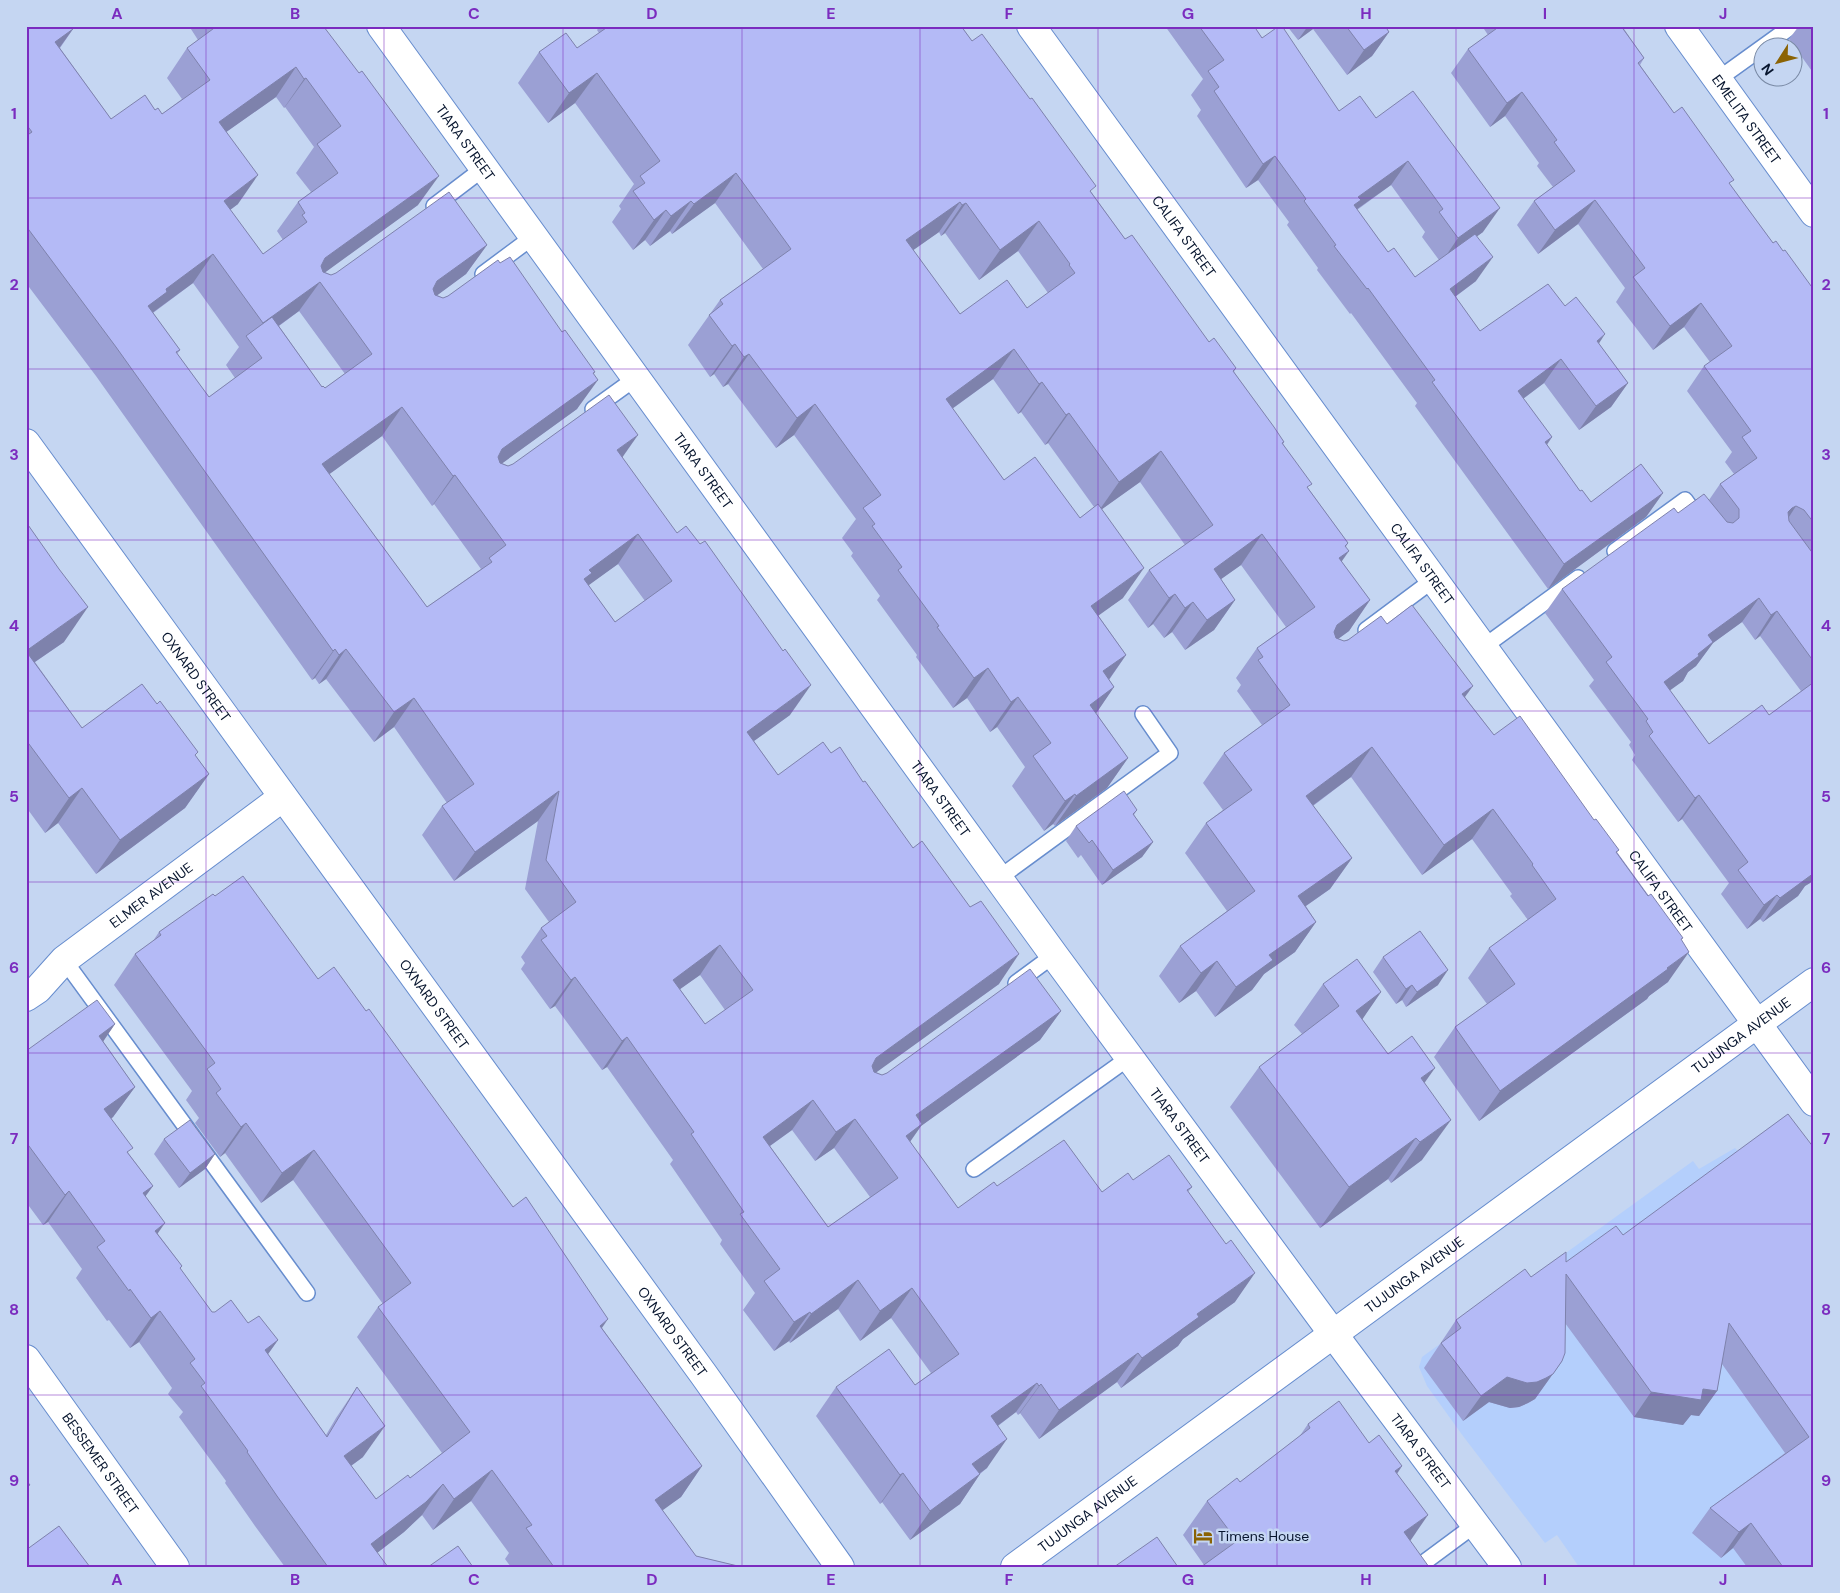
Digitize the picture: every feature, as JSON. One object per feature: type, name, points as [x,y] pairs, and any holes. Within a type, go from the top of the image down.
[{"type":"street","name":"TIARA STREET","points":[[381,26],[1054,955],[1334,1335],[1508,1567]]},
{"type":"street","name":"CALIFA STREET","points":[[1031,26],[1814,1102]]},
{"type":"street","name":"EMELITA STREET","points":[[1679,26],[1814,213]]},
{"type":"street","name":"OXNARD STREET","points":[[26,443],[704,1375],[840,1567]]},
{"type":"street","name":"ELMER AVENUE","points":[[26,997],[38,989],[64,960],[283,797]]},
{"type":"street","name":"TUJUNGA AVENUE","points":[[1016,1567],[1814,982]]},
{"type":"street","name":"BESSEMER STREET","points":[[26,1359],[175,1567]]},
{"type":"lane","points":[[1717,80],[1792,26]]},
{"type":"lane","points":[[423,214],[484,168]]},
{"type":"lane","points":[[470,283],[534,236]]},
{"type":"lane","points":[[579,420],[636,378]]},
{"type":"lane","points":[[1607,557],[1685,500],[1708,530]]},
{"type":"lane","points":[[1482,648],[1592,568]]},
{"type":"lane","points":[[1354,639],[1433,580]]},
{"type":"lane","points":[[999,878],[1170,753],[1143,714]]},
{"type":"lane","points":[[1007,990],[1054,955]]},
{"type":"lane","points":[[64,960],[306,1293]]},
{"type":"lane","points":[[974,1169],[1130,1057]]},
{"type":"lane","points":[[1418,1567],[1476,1524]]},
{"type":"shaded area","points":[[1735,1148],[1744,1158],[1814,1567],[1579,1567],[1557,1535],[1545,1543],[1463,1436],[1427,1386],[1419,1367],[1422,1357],[1693,1161],[1699,1169]]},
{"type":"building","points":[[26,26],[71,26],[73,29],[55,42],[111,119],[145,95],[155,110],[158,108],[162,114],[210,80],[187,48],[217,26],[325,26],[359,73],[362,71],[439,176],[325,258],[321,266],[323,272],[331,275],[336,273],[449,192],[487,245],[437,281],[433,289],[435,295],[443,298],[448,296],[498,260],[500,263],[510,257],[562,332],[565,330],[595,372],[593,373],[598,380],[502,449],[498,457],[500,463],[508,466],[513,464],[609,395],[638,435],[617,450],[677,533],[686,526],[700,544],[705,541],[783,651],[785,649],[811,685],[747,732],[778,775],[823,742],[831,753],[840,747],[863,782],[865,781],[913,848],[922,841],[970,907],[981,901],[1019,954],[876,1058],[872,1066],[874,1072],[882,1075],[887,1073],[1030,969],[1061,1011],[916,1115],[922,1124],[906,1136],[958,1208],[994,1182],[997,1186],[1064,1140],[1102,1192],[1128,1173],[1133,1180],[1169,1155],[1192,1187],[1187,1190],[1226,1244],[1231,1240],[1255,1273],[1197,1314],[1199,1317],[1142,1358],[1138,1353],[1059,1410],[1041,1384],[1039,1386],[1037,1383],[991,1416],[1007,1439],[972,1464],[980,1474],[930,1511],[903,1473],[900,1475],[836,1387],[889,1349],[915,1385],[959,1354],[912,1288],[880,1311],[858,1280],[811,1314],[810,1312],[794,1322],[764,1281],[780,1269],[740,1214],[744,1212],[691,1134],[694,1132],[627,1037],[622,1041],[575,977],[571,980],[541,940],[547,936],[541,928],[576,902],[546,860],[559,791],[475,852],[442,806],[474,784],[414,698],[394,712],[346,649],[339,655],[335,649],[333,651],[116,347],[26,226],[26,136],[32,132],[26,124]],"holes":[[[296,67],[341,126],[317,144],[338,173],[298,202],[305,213],[302,215],[307,222],[263,254],[224,201],[258,175],[219,122]],[[213,254],[263,323],[320,282],[372,354],[325,388],[322,387],[272,317],[246,336],[262,358],[209,397],[176,352],[180,350],[148,306],[167,292],[166,289]],[[402,407],[506,545],[489,558],[492,562],[427,607],[322,464]],[[638,534],[672,581],[615,622],[584,579],[592,573],[589,570]],[[720,945],[753,990],[705,1024],[673,980]],[[813,1100],[836,1132],[855,1119],[898,1178],[828,1227],[763,1137]]]},
{"type":"building","points":[[609,26],[961,26],[972,41],[982,34],[1030,99],[1032,98],[1096,186],[1090,191],[1125,239],[1132,235],[1209,342],[1214,338],[1236,368],[1233,371],[1274,427],[1284,442],[1282,443],[1312,484],[1307,487],[1348,543],[1345,546],[1349,551],[1339,558],[1370,600],[1337,625],[1334,632],[1336,638],[1344,641],[1348,640],[1381,616],[1387,624],[1412,605],[1473,686],[1462,694],[1494,735],[1520,716],[1594,820],[1596,819],[1619,850],[1616,852],[1648,896],[1651,894],[1683,938],[1681,939],[1689,952],[1500,1091],[1455,1027],[1515,984],[1489,948],[1556,899],[1493,809],[1444,845],[1372,747],[1306,796],[1352,858],[1298,896],[1316,922],[1269,955],[1273,960],[1236,987],[1217,961],[1201,973],[1180,946],[1255,891],[1206,823],[1252,790],[1224,753],[1290,705],[1258,660],[1263,657],[1257,648],[1315,607],[1262,534],[1214,569],[1235,600],[1207,620],[1193,602],[1185,608],[1175,594],[1169,598],[1149,570],[1213,525],[1161,451],[1119,482],[1069,413],[1066,415],[1042,382],[1039,384],[1014,349],[946,399],[1004,480],[1035,457],[1080,518],[1098,504],[1144,568],[1091,606],[1126,655],[1103,671],[1114,687],[1090,705],[1128,758],[1076,796],[1075,794],[1065,801],[1033,756],[1051,743],[1018,697],[1011,702],[988,668],[974,678],[937,627],[939,626],[898,570],[902,567],[872,526],[875,524],[863,508],[881,495],[815,404],[797,418],[749,354],[744,357],[735,344],[732,346],[709,315],[723,304],[720,300],[791,249],[736,173],[694,204],[691,201],[671,216],[666,210],[654,220],[633,191],[645,183],[640,176],[660,161],[597,73],[569,93],[539,52],[566,33],[577,48]],"holes":[[[960,202],[962,205],[966,203],[1000,250],[1039,221],[1075,273],[1027,308],[1007,280],[960,314],[906,240]]]},
{"type":"building","points":[[1199,26],[1254,26],[1262,38],[1279,26],[1282,26],[1339,111],[1360,96],[1376,118],[1413,91],[1500,208],[1458,238],[1439,212],[1443,209],[1408,161],[1358,197],[1361,200],[1354,205],[1388,252],[1394,248],[1415,277],[1475,234],[1493,257],[1450,289],[1480,331],[1548,284],[1565,306],[1576,297],[1605,334],[1597,341],[1628,383],[1596,406],[1561,359],[1518,391],[1552,437],[1545,442],[1580,491],[1582,490],[1591,502],[1641,464],[1663,493],[1564,564],[1432,382],[1435,380],[1368,288],[1334,246],[1336,245],[1304,201],[1306,199],[1275,156],[1263,164],[1214,91],[1219,87],[1208,71],[1224,60]]},
{"type":"building","points":[[1346,26],[1385,26],[1389,32],[1364,50]]},
{"type":"building","points":[[1500,26],[1621,26],[1644,58],[1638,63],[1674,113],[1682,107],[1734,180],[1729,183],[1773,243],[1776,241],[1783,251],[1785,250],[1814,290],[1814,523],[1804,510],[1796,506],[1788,512],[1789,521],[1814,555],[1814,662],[1777,611],[1771,615],[1759,598],[1708,635],[1713,642],[1698,654],[1699,656],[1664,682],[1709,744],[1762,705],[1769,715],[1814,682],[1814,873],[1780,898],[1777,895],[1764,905],[1738,870],[1748,862],[1699,795],[1695,798],[1649,736],[1653,732],[1646,721],[1648,719],[1606,662],[1612,657],[1562,589],[1674,508],[1678,513],[1704,494],[1727,522],[1733,523],[1739,518],[1739,509],[1720,484],[1757,458],[1742,437],[1751,431],[1704,366],[1732,346],[1701,303],[1670,326],[1633,277],[1645,268],[1595,200],[1555,230],[1534,201],[1575,171],[1554,142],[1557,140],[1522,92],[1507,103],[1468,49]]},
{"type":"building","points":[[26,522],[88,607],[26,651]]},
{"type":"building","points":[[26,651],[82,728],[142,684],[157,704],[160,701],[198,752],[195,755],[209,774],[120,840],[82,788],[69,798],[26,740]]},
{"type":"building","points":[[1124,791],[1137,810],[1133,814],[1153,842],[1113,870],[1092,840],[1089,843],[1076,826]]},
{"type":"building","points":[[243,876],[318,979],[334,967],[366,1011],[369,1009],[513,1207],[526,1197],[608,1319],[600,1326],[702,1466],[655,1500],[696,1556],[742,1567],[554,1567],[526,1528],[532,1525],[492,1470],[454,1499],[443,1484],[426,1502],[371,1544],[388,1567],[328,1567],[201,1386],[205,1383],[190,1363],[195,1359],[160,1311],[151,1318],[130,1289],[129,1291],[97,1247],[105,1241],[69,1191],[65,1195],[26,1142],[26,1051],[97,1000],[115,1024],[99,1036],[135,1087],[104,1109],[133,1148],[127,1152],[153,1186],[143,1193],[165,1223],[155,1231],[182,1266],[180,1268],[212,1312],[215,1312],[231,1300],[248,1323],[259,1316],[278,1340],[265,1350],[327,1437],[357,1387],[385,1426],[344,1456],[376,1499],[408,1475],[410,1478],[470,1432],[378,1307],[411,1283],[314,1150],[282,1173],[246,1123],[241,1127],[216,1093],[221,1089],[207,1069],[215,1063],[135,954],[161,935],[159,932],[213,894],[215,896]]},
{"type":"building","points":[[1420,931],[1448,970],[1417,992],[1412,985],[1406,989],[1383,957]]},
{"type":"building","points":[[1357,959],[1381,992],[1356,1011],[1388,1054],[1412,1036],[1435,1068],[1421,1078],[1451,1120],[1420,1142],[1416,1138],[1349,1187],[1259,1067],[1339,1006],[1323,984]]},
{"type":"building","points":[[1788,1114],[1814,1148],[1814,1567],[1783,1567],[1751,1523],[1739,1532],[1710,1508],[1809,1437],[1729,1323],[1717,1391],[1703,1389],[1701,1400],[1651,1392],[1566,1274],[1565,1353],[1553,1374],[1546,1378],[1537,1382],[1527,1383],[1507,1377],[1481,1396],[1441,1343],[1461,1328],[1456,1320],[1525,1269],[1531,1277],[1566,1252],[1566,1262],[1616,1226],[1623,1235]]},
{"type":"building","points":[[190,1120],[215,1154],[190,1173],[164,1139]]},
{"type":"building","points":[[1339,1401],[1369,1443],[1379,1435],[1402,1466],[1395,1471],[1428,1515],[1404,1532],[1429,1567],[1201,1567],[1237,1541],[1207,1501],[1237,1478],[1240,1482],[1310,1428],[1308,1424]]},
{"type":"building","points":[[59,1526],[90,1567],[26,1567],[26,1550]]},
{"type":"building","points":[[1157,1537],[1178,1567],[1114,1567]]},
{"type":"building","points":[[458,1546],[473,1567],[428,1567]]},
{"type":"place","name":"Timens House","points":[[1203,1536]]}]
